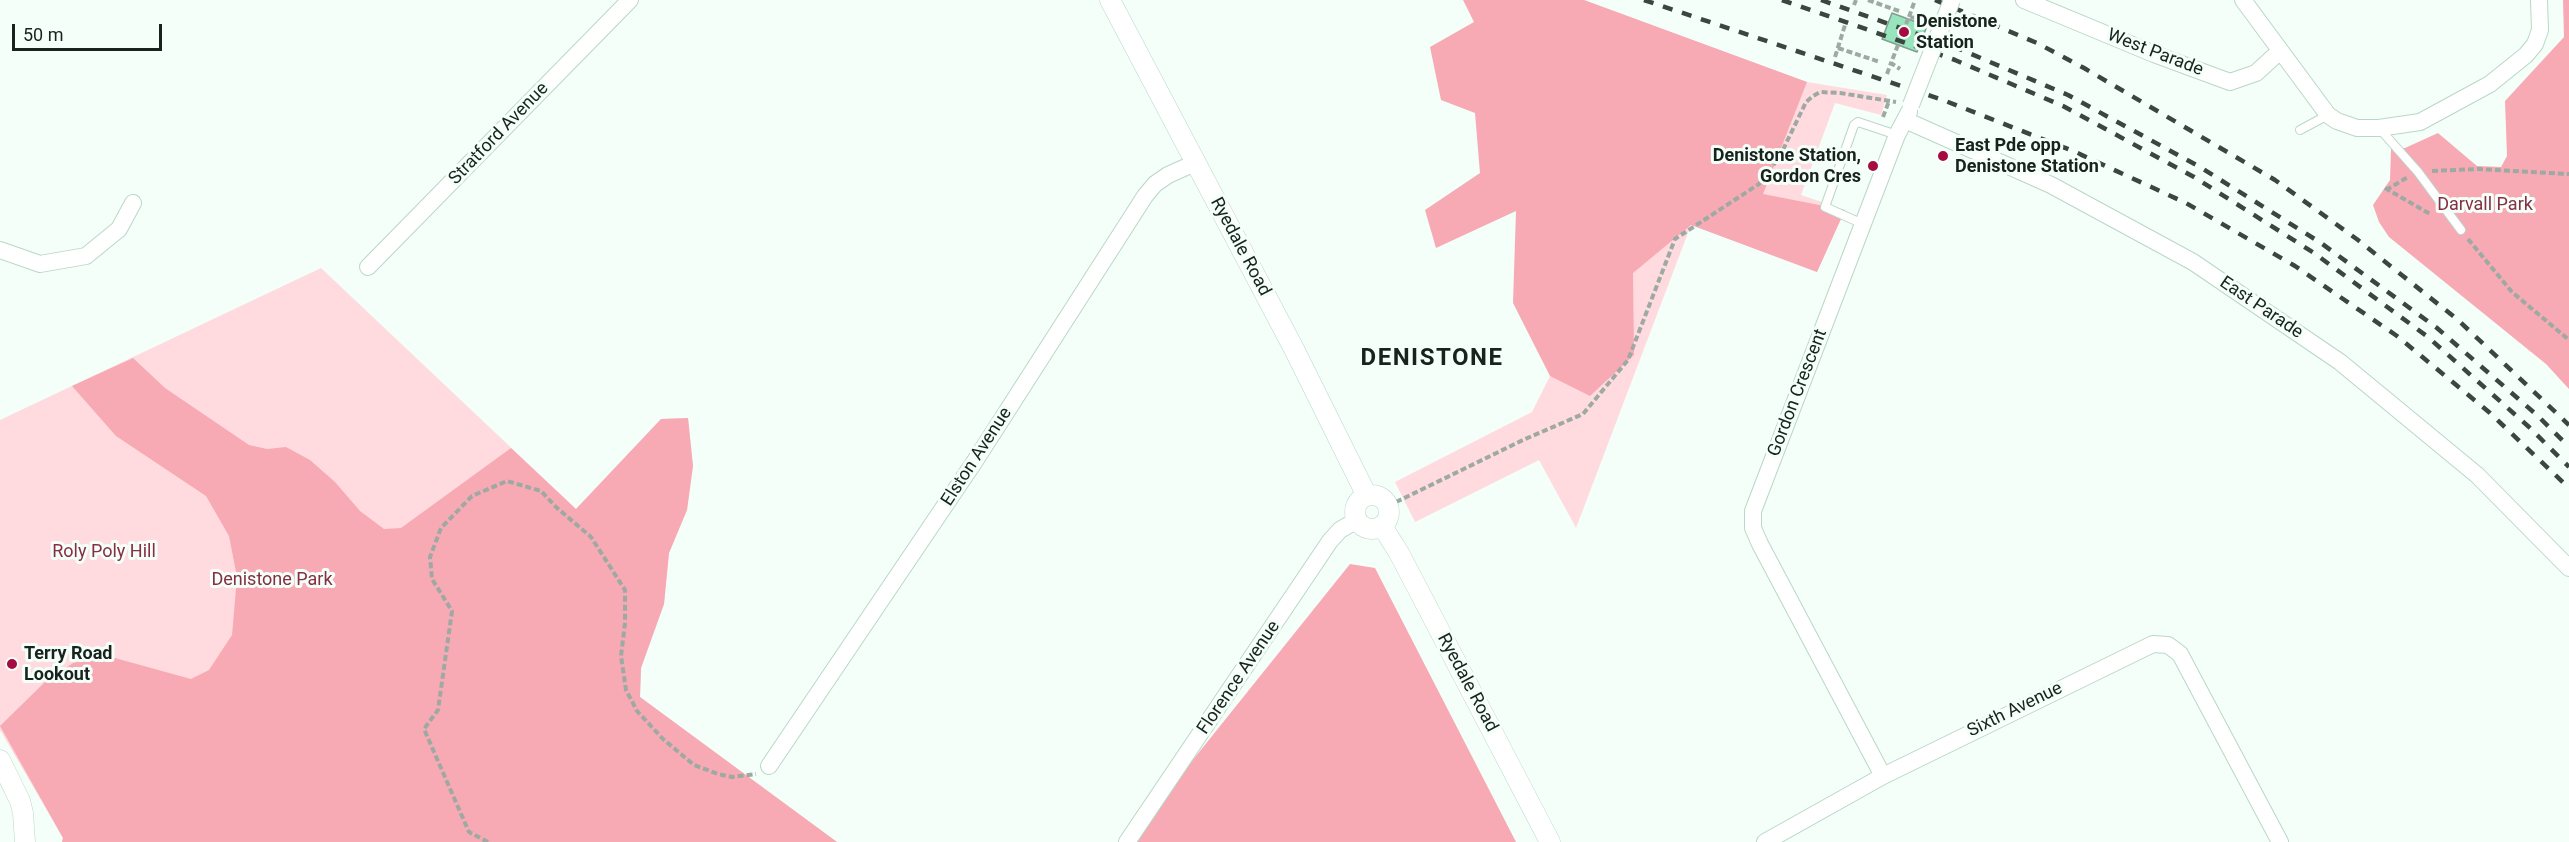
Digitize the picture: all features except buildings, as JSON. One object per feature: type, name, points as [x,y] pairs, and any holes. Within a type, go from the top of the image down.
[{"type":"street","name":"Stratford Avenue","points":[[368,267],[630,0]]},
{"type":"street","name":"Ryedale Road","points":[[1110,0],[1294,349],[1366,496]]},
{"type":"street","name":"Gordon Crescent","points":[[1883,776],[1760,544],[1753,528],[1753,511],[1952,0]]},
{"type":"street","name":"West Parade","points":[[2024,0],[2154,54],[2230,82],[2256,73],[2280,51]]},
{"type":"street","points":[[2242,0],[2328,115],[2357,128],[2379,128],[2420,122],[2490,84],[2526,55],[2535,44],[2540,30],[2539,0]]},
{"type":"street","name":"East Parade","points":[[1904,120],[2051,185],[2193,262],[2340,362],[2477,475],[2569,568]]},
{"type":"street","name":"Elston Avenue","points":[[769,766],[975,461],[1145,196],[1155,184],[1168,175],[1195,163]]},
{"type":"street","points":[[0,250],[40,264],[86,256],[119,229],[133,203]]},
{"type":"street","points":[[1366,496],[1377,496],[1388,506],[1388,517],[1382,526],[1371,529],[1360,525],[1357,520],[1355,514],[1358,503],[1366,496]]},
{"type":"street","name":"Florence Avenue","points":[[1127,842],[1330,541],[1340,530],[1357,520]]},
{"type":"street","name":"Ryedale Road","points":[[1382,526],[1399,553],[1550,842]]},
{"type":"street","name":"Sixth Avenue","points":[[1765,842],[1883,776],[2153,644],[2168,645],[2180,654],[2280,842]]},
{"type":"street","points":[[0,760],[20,801],[25,842]]},
{"type":"lane","points":[[2300,130],[2328,115]]},
{"type":"lane","points":[[1863,224],[1825,207],[1854,125],[1858,122],[1904,120]]},
{"type":"lane","points":[[2379,128],[2418,172],[2461,230]]},
{"type":"path","points":[[1868,0],[1899,11]]},
{"type":"path","points":[[1906,24],[1915,0]]},
{"type":"path","points":[[1909,17],[1917,18]]},
{"type":"path","points":[[1835,57],[1845,25]]},
{"type":"path","points":[[1887,74],[1898,45]]},
{"type":"path","points":[[1838,48],[1880,62]]},
{"type":"path","points":[[1891,63],[1900,69]]},
{"type":"path","points":[[1388,506],[1523,440],[1583,414],[1628,360],[1675,239],[1759,184],[1780,156],[1806,102],[1813,96],[1820,92],[1840,93],[1889,101],[1904,120]]},
{"type":"path","points":[[1886,111],[1889,101]]},
{"type":"path","points":[[2433,215],[2386,189],[2418,172],[2477,169],[2569,174]]},
{"type":"path","points":[[2461,230],[2512,292],[2569,340]]},
{"type":"path","points":[[488,842],[469,832],[424,729],[438,710],[452,611],[432,579],[430,556],[441,528],[472,496],[507,481],[541,491],[591,537],[625,590],[625,623],[621,656],[626,690],[637,711],[663,739],[694,765],[732,777],[754,776],[769,766]]},
{"type":"green space","points":[[1463,0],[1584,0],[1807,82],[1763,194],[1845,210],[1817,272],[1691,225],[1633,273],[1634,355],[1590,396],[1550,376],[1513,303],[1516,211],[1436,248],[1425,210],[1480,173],[1475,113],[1441,100],[1430,47],[1474,22]]},
{"type":"green space","points":[[1491,0],[1584,0],[1807,82],[1887,95],[1881,115],[1835,103],[1801,195],[1845,210],[1817,272],[1691,225],[1576,528],[1539,460],[1415,522],[1395,482],[1532,412],[1550,376]]},
{"type":"green space","name":"Darvall Park","points":[[2563,0],[2569,0],[2569,389],[2546,364],[2389,237],[2379,222],[2373,205],[2390,180],[2391,149],[2405,148],[2438,133],[2477,166],[2501,167],[2507,156],[2505,101],[2564,37]]},
{"type":"green space","name":"Denistone Park","points":[[321,268],[576,509],[661,419],[688,418],[693,466],[687,510],[669,553],[664,604],[641,668],[640,697],[837,842],[62,842],[63,838],[0,730],[0,420]]},
{"type":"green space","name":"Denistone Park","points":[[133,358],[165,388],[249,445],[267,449],[286,447],[310,460],[335,482],[360,511],[384,529],[401,528],[511,448],[576,509],[661,419],[688,418],[693,466],[687,510],[669,553],[664,604],[641,668],[640,697],[837,842],[62,842],[63,838],[0,726],[46,681],[73,663],[104,655],[191,679],[209,670],[232,635],[237,577],[229,536],[206,496],[116,436],[72,386]]},
{"type":"green space","points":[[1350,564],[1375,568],[1516,842],[1127,842]]},
{"type":"railway","points":[[1644,0],[1943,100],[2073,151],[2186,203],[2295,266],[2397,336],[2490,413],[2569,488]]},
{"type":"railway","points":[[1782,0],[1955,60],[2063,106],[2194,177],[2314,253],[2428,337],[2529,427],[2569,467]]},
{"type":"railway","points":[[1821,0],[1957,48],[2068,95],[2200,167],[2321,243],[2437,328],[2538,416],[2569,447]]},
{"type":"railway","points":[[1935,0],[2037,43],[2275,180],[2358,240],[2458,320],[2569,425]]},
{"type":"place","name":"Denistone Station","points":[[1904,32]]},
{"type":"place","name":"East Pde opp Denistone Station","points":[[1943,156]]},
{"type":"place","name":"Denistone Station, Gordon Cres","points":[[1873,166]]},
{"type":"place","name":"Terry Road Lookout","points":[[12,664]]},
{"type":"district","name":"DENISTONE","points":[[1432,359]]},
{"type":"park label","name":"Roly Poly Hill","points":[[104,552]]}]
